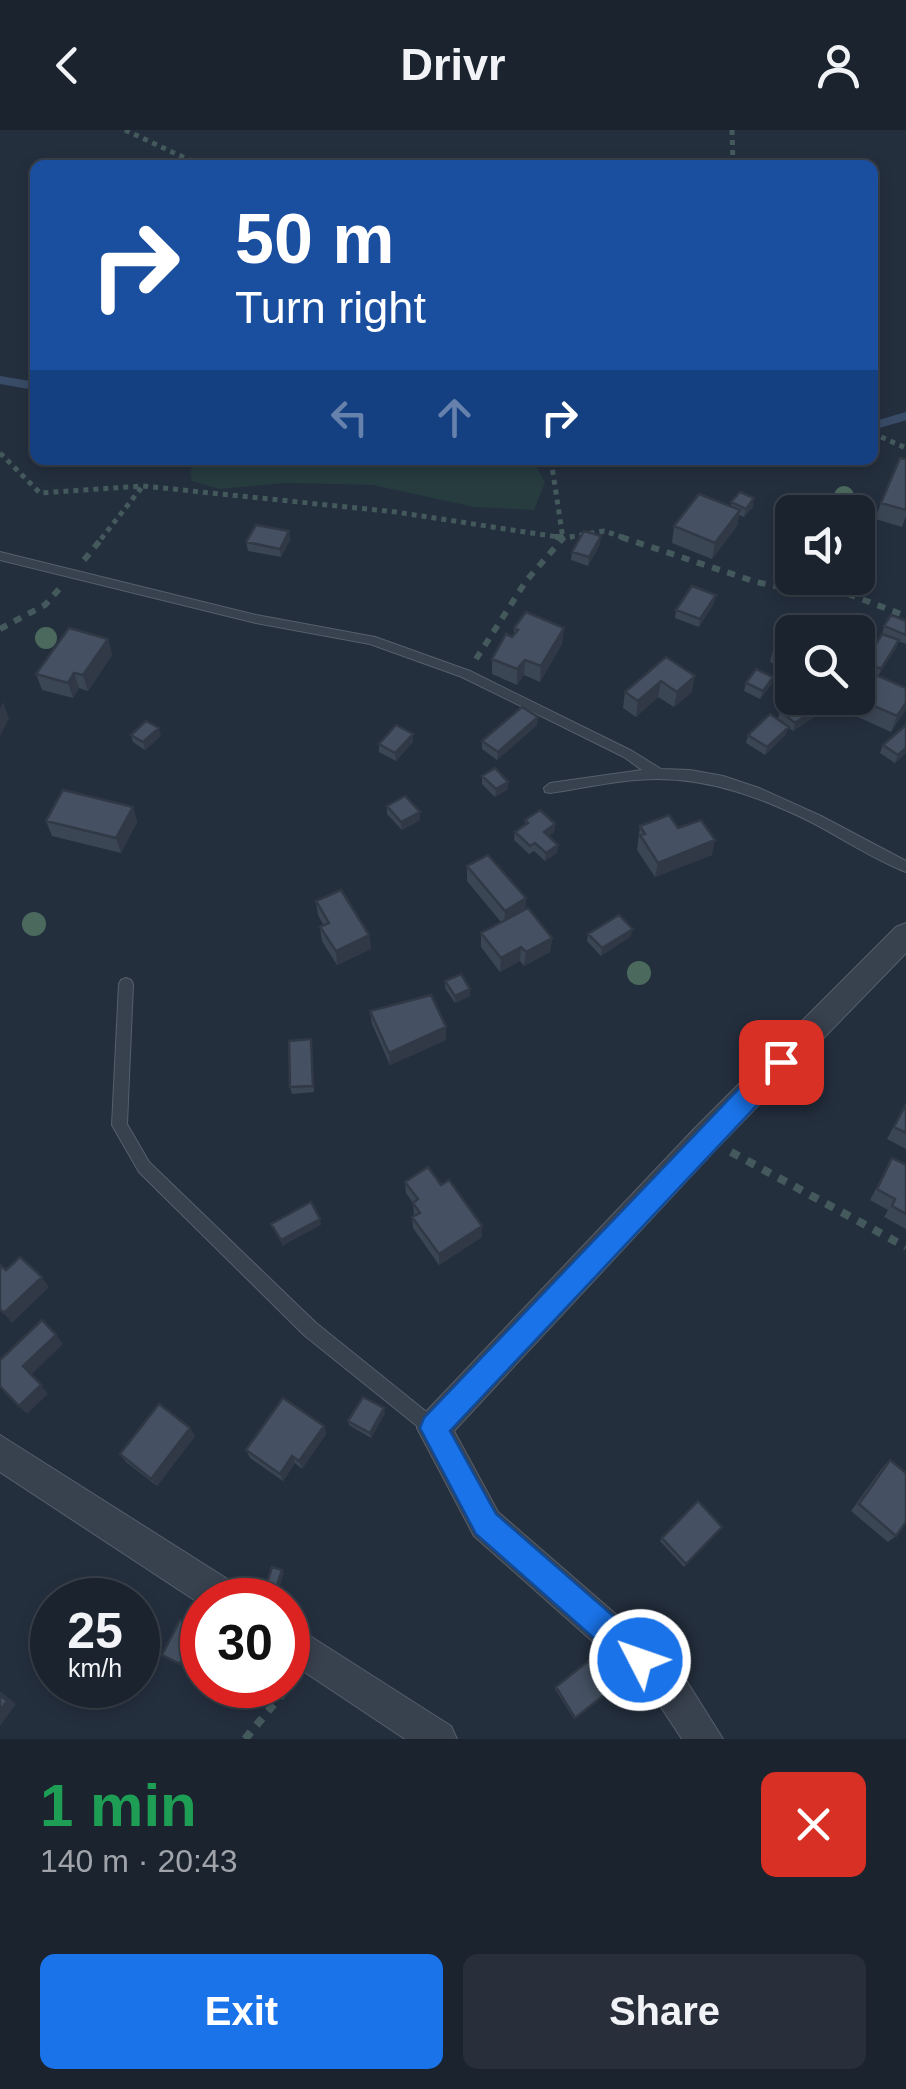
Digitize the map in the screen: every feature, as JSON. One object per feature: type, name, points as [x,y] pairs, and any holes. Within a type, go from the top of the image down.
[{"type":"street","points":[[704,1739],[666,1682],[486,1524],[434,1428],[706,1138],[906,935]]},
{"type":"street","points":[[0,1452],[192,1578]]},
{"type":"street","points":[[310,1655],[438,1739]]},
{"type":"lane","points":[[0,556],[256,619],[371,640],[466,674],[628,754],[658,774]]},
{"type":"lane","points":[[550,788],[658,774],[721,780],[776,801],[906,867]]},
{"type":"lane","points":[[126,984],[118,1125],[144,1168],[310,1329],[434,1428]]},
{"type":"path","points":[[125,130],[189,160]]},
{"type":"path","points":[[732,130],[733,160]]},
{"type":"path","points":[[878,436],[906,448]]},
{"type":"path","points":[[0,454],[22,470],[40,494],[143,486],[396,512],[564,538],[604,532],[756,582],[790,589],[810,579],[906,616]]},
{"type":"path","points":[[552,465],[564,538]]},
{"type":"path","points":[[0,629],[45,605],[143,486]]},
{"type":"path","points":[[466,674],[526,581],[564,538]]},
{"type":"path","points":[[706,1138],[906,1246]]},
{"type":"path","points":[[245,1739],[264,1708]]},
{"type":"green space","points":[[194,465],[535,465],[545,482],[534,510],[474,507],[373,485],[286,483],[219,489],[192,481],[190,471]]},
{"type":"building","points":[[900,458],[906,459],[906,510],[881,503]]},
{"type":"building","points":[[740,492],[754,498],[746,509],[731,502]]},
{"type":"building","points":[[699,494],[740,510],[715,543],[674,526]]},
{"type":"building","points":[[256,525],[289,531],[280,549],[246,542]]},
{"type":"building","points":[[584,531],[601,536],[589,557],[572,552]]},
{"type":"building","points":[[692,586],[716,595],[700,619],[676,610]]},
{"type":"building","points":[[526,612],[564,628],[541,666],[525,660],[517,669],[492,659],[506,634],[512,637],[518,630],[514,628]]},
{"type":"building","points":[[891,615],[906,621],[906,635],[884,626]]},
{"type":"building","points":[[69,628],[108,639],[83,675],[74,673],[68,683],[36,674]]},
{"type":"building","points":[[882,634],[899,640],[881,669],[875,666],[875,646]]},
{"type":"building","points":[[666,657],[695,676],[677,692],[661,681],[638,701],[625,692]]},
{"type":"building","points":[[756,669],[773,677],[763,691],[746,683]]},
{"type":"building","points":[[875,674],[906,688],[906,703],[897,716],[875,706]]},
{"type":"building","points":[[522,707],[538,717],[498,752],[482,741]]},
{"type":"building","points":[[770,714],[789,727],[767,747],[748,735]]},
{"type":"building","points":[[785,715],[807,715],[795,723]]},
{"type":"building","points":[[146,721],[159,728],[143,742],[131,735]]},
{"type":"building","points":[[396,725],[413,734],[395,753],[379,744]]},
{"type":"building","points":[[906,725],[906,748],[898,755],[883,745]]},
{"type":"building","points":[[495,768],[508,782],[496,789],[482,776]]},
{"type":"building","points":[[63,790],[133,807],[116,838],[46,821]]},
{"type":"building","points":[[405,796],[420,812],[401,822],[387,806]]},
{"type":"building","points":[[540,810],[555,824],[544,832],[558,845],[546,853],[535,843],[530,846],[515,832]]},
{"type":"building","points":[[669,815],[678,828],[701,820],[715,840],[658,863],[640,835],[645,834],[640,826]]},
{"type":"building","points":[[488,855],[526,898],[505,911],[467,866]]},
{"type":"building","points":[[341,890],[369,935],[336,951],[320,927],[329,923],[316,901]]},
{"type":"building","points":[[528,908],[552,938],[526,952],[521,947],[501,958],[481,933]]},
{"type":"building","points":[[619,915],[633,929],[602,948],[588,934]]},
{"type":"building","points":[[461,974],[470,989],[455,996],[445,981]]},
{"type":"building","points":[[431,995],[446,1027],[389,1053],[370,1011]]},
{"type":"building","points":[[311,1039],[313,1086],[290,1087],[289,1041]]},
{"type":"building","points":[[906,1104],[906,1133],[894,1127]]},
{"type":"building","points":[[892,1158],[906,1165],[906,1214],[892,1206],[895,1199],[877,1189]]},
{"type":"building","points":[[428,1167],[441,1185],[449,1180],[482,1226],[439,1254],[412,1217],[420,1213],[413,1203],[418,1199],[405,1182]]},
{"type":"building","points":[[311,1202],[320,1219],[281,1240],[271,1224]]},
{"type":"building","points":[[20,1257],[42,1277],[4,1313],[0,1309],[0,1265],[6,1270]]},
{"type":"building","points":[[42,1320],[56,1335],[23,1366],[41,1385],[19,1406],[0,1386],[0,1360]]},
{"type":"building","points":[[363,1397],[384,1408],[370,1433],[348,1421]]},
{"type":"building","points":[[283,1398],[324,1426],[299,1461],[292,1456],[280,1474],[246,1450]]},
{"type":"building","points":[[159,1404],[190,1428],[151,1479],[120,1454]]},
{"type":"building","points":[[890,1460],[906,1473],[906,1522],[896,1536],[859,1504]]},
{"type":"building","points":[[698,1501],[722,1527],[686,1564],[662,1538]]},
{"type":"building","points":[[272,1567],[282,1570],[279,1578],[268,1578]]},
{"type":"building","points":[[180,1620],[180,1664],[162,1655]]},
{"type":"building","points":[[588,1661],[608,1692],[575,1718],[556,1687]]},
{"type":"waterway","points":[[0,380],[30,385]]},
{"type":"waterway","points":[[878,424],[906,416]]},
{"type":"route","points":[[640,1660],[486,1524],[434,1428],[781,1062]]}]
